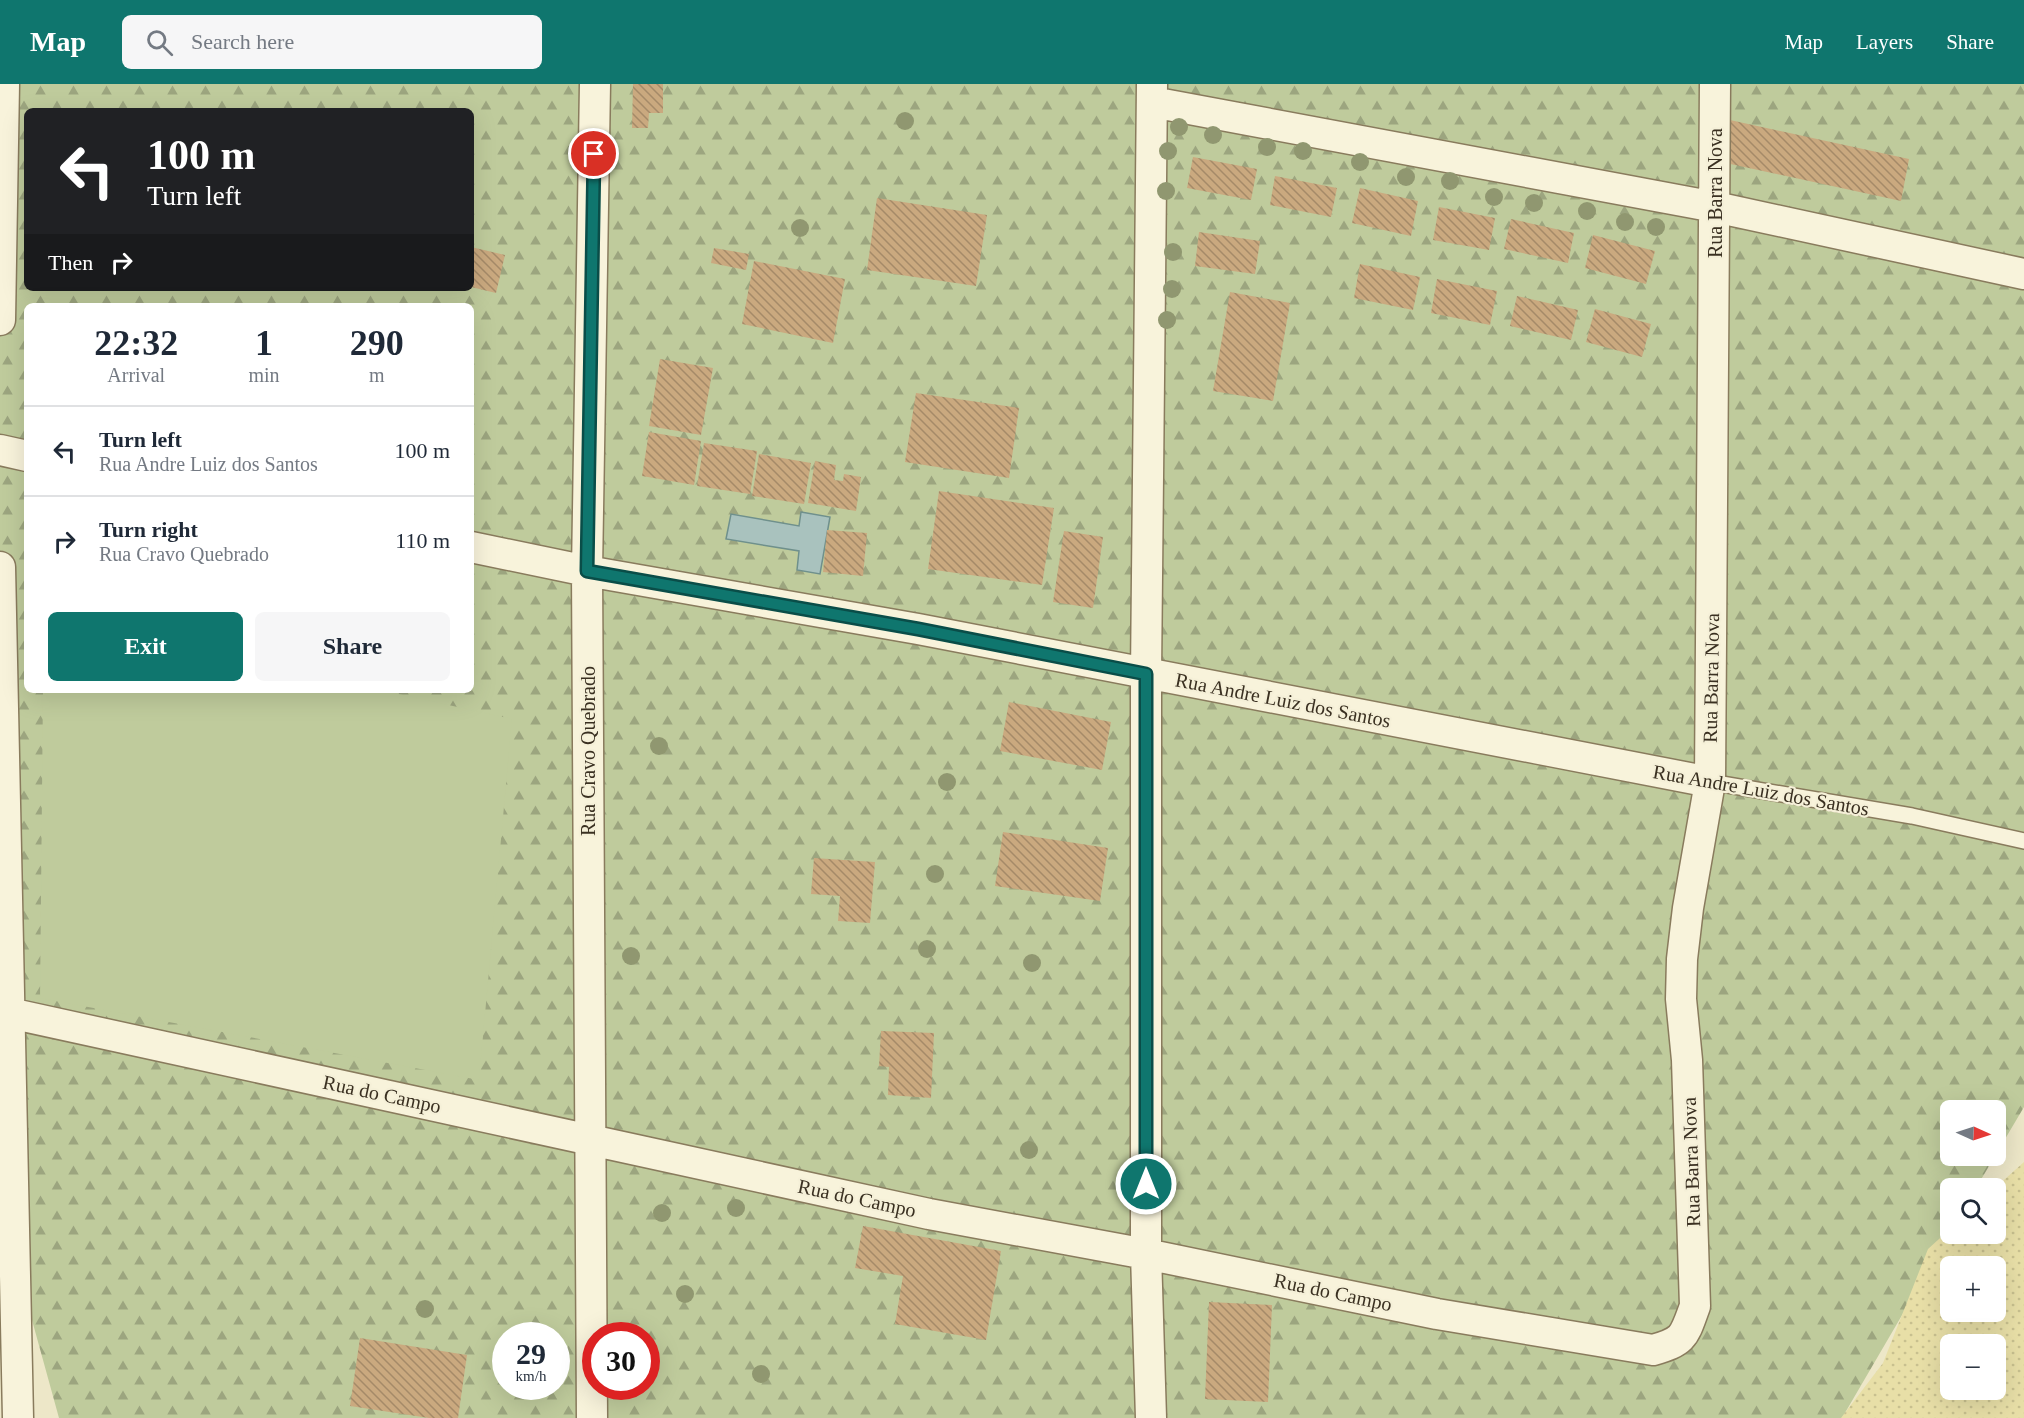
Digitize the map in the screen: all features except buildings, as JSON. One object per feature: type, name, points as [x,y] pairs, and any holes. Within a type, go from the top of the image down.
[{"type":"street","points":[[0,320],[4,84]]},
{"type":"street","name":"Rua Cravo Quebrado","points":[[592,1418],[587,571],[595,84]]},
{"type":"street","name":"Rua Barra Nova","points":[[1695,1306],[1688,1060],[1681,979],[1688,908],[1710,782],[1715,84]]},
{"type":"street","points":[[1151,1418],[1146,1254],[1146,674],[1152,93],[1715,207],[2024,274]]},
{"type":"street","points":[[0,450],[24,455]]},
{"type":"street","name":"Rua Andre Luiz dos Santos","points":[[474,548],[587,571],[918,629],[1710,782]]},
{"type":"street","points":[[0,567],[4,1012],[18,1418]]},
{"type":"street","name":"Rua do Campo","points":[[4,1012],[929,1214],[1146,1254],[1437,1314],[1653,1350],[1675,1344],[1686,1331],[1695,1306]]},
{"type":"lane","name":"Rua Andre Luiz dos Santos","points":[[1710,782],[1912,816],[2024,841]]},
{"type":"green space","points":[[0,84],[2024,84],[2024,1107],[2006,1137],[2006,1100],[1940,1100],[1940,1166],[1989,1166],[1982,1178],[1940,1178],[1940,1244],[1944,1244],[1842,1418],[59,1418],[0,1204]]},
{"type":"green space","points":[[43,693],[394,693],[512,719],[479,1080],[40,998]]},
{"type":"sand","points":[[2024,1162],[2024,1418],[1841,1418],[1883,1363],[1928,1249],[1940,1238],[1940,1244],[2006,1244],[2006,1178]]},
{"type":"water","points":[[801,512],[830,517],[820,574],[797,570],[799,551],[726,539],[731,514],[799,526]]},
{"type":"route","points":[[594,154],[587,571],[918,629],[1146,674],[1146,1184]]}]
